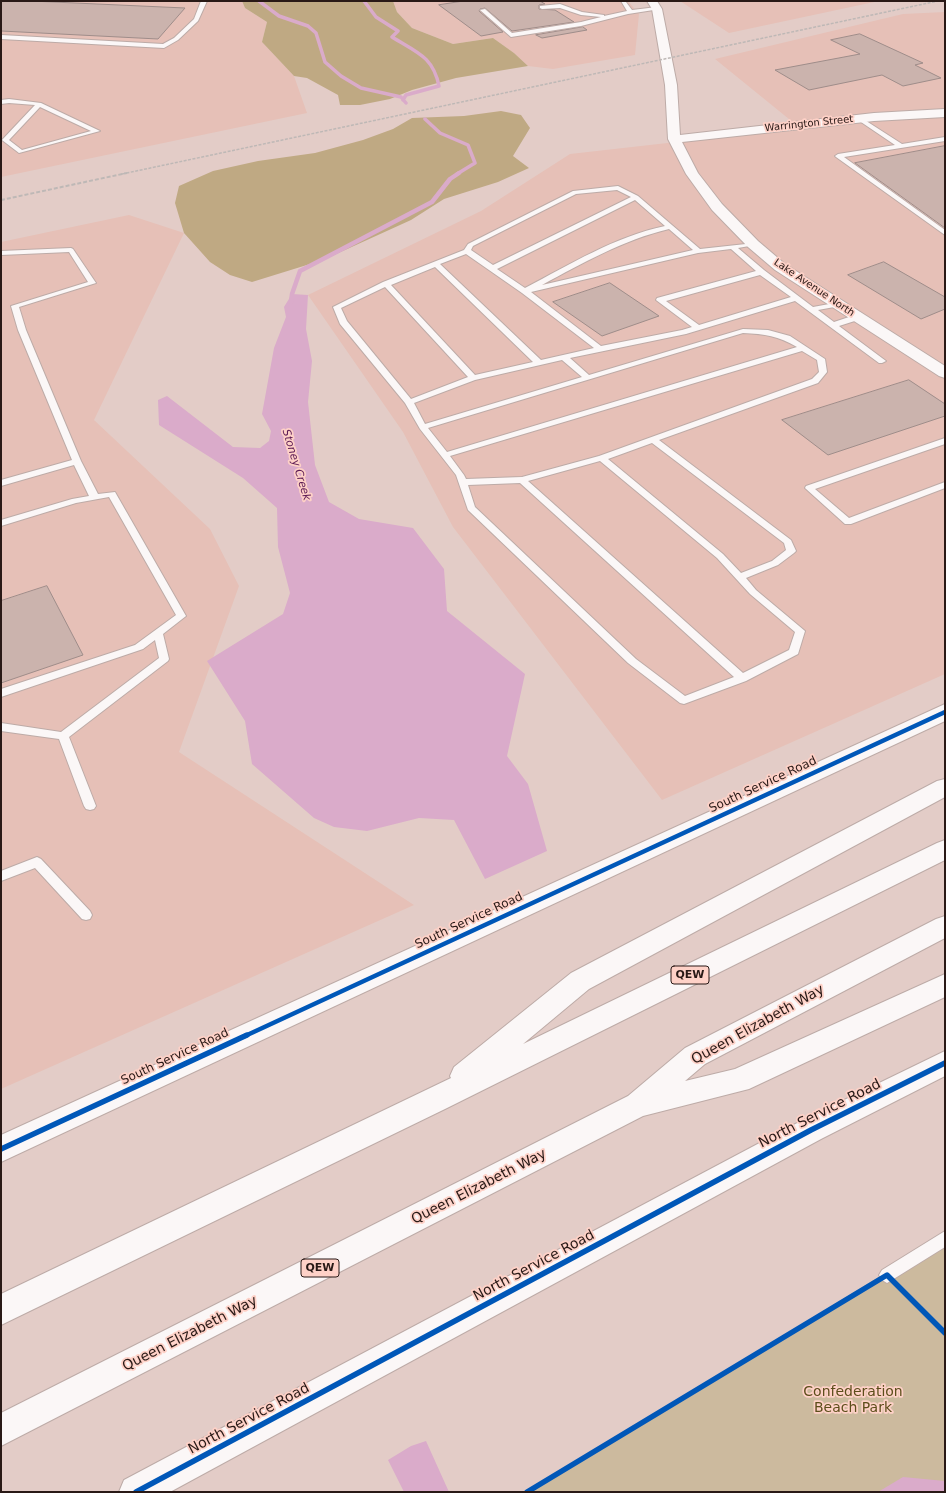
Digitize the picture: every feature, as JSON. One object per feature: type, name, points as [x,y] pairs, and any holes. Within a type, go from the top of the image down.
[{"type":"main road","name":"Lake Avenue North","points":[[654,5],[671,85],[674,139],[692,174],[717,206],[753,244],[780,267],[945,373]]},
{"type":"main road","name":"Warrington Street","points":[[674,139],[860,119],[945,113]]},
{"type":"main road","name":"South Service Road","points":[[1,1148],[945,712]]},
{"type":"main road","points":[[435,1100],[580,980],[945,786]]},
{"type":"main road","name":"QEW","points":[[1,1310],[435,1100],[945,849]]},
{"type":"main road","name":"Queen Elizabeth Way","points":[[1,1430],[638,1105],[695,1056],[945,926]]},
{"type":"main road","points":[[638,1105],[739,1080],[945,985]]},
{"type":"main road","name":"North Service Road","points":[[136,1492],[811,1130],[945,1063]]},
{"type":"lane","points":[[1,37],[164,46],[176,39],[196,20],[204,1]]},
{"type":"lane","points":[[624,1],[623,2],[631,12]]},
{"type":"lane","points":[[483,10],[511,36],[581,24],[654,5]]},
{"type":"lane","points":[[542,7],[560,6],[581,13],[607,17]]},
{"type":"lane","points":[[1,102],[9,101],[39,104],[97,131],[21,152],[4,140],[39,104]]},
{"type":"lane","points":[[860,119],[901,146]]},
{"type":"lane","points":[[945,139],[838,156],[945,233]]},
{"type":"lane","points":[[602,458],[720,556],[753,592],[800,631],[794,652],[742,678],[684,700],[632,661],[471,508],[460,475],[423,427],[409,402],[344,322],[337,307],[386,284],[467,251],[470,245],[576,192],[618,188],[636,197],[698,251]]},
{"type":"lane","points":[[493,268],[636,197]]},
{"type":"lane","points":[[525,291],[618,242],[654,229],[670,227]]},
{"type":"lane","points":[[525,291],[698,251],[753,244]]},
{"type":"lane","points":[[733,247],[761,272],[882,361]]},
{"type":"lane","points":[[1,253],[71,250],[92,283],[15,306],[22,330],[77,460],[95,498]]},
{"type":"lane","points":[[467,251],[525,291],[600,349]]},
{"type":"lane","points":[[436,264],[538,362]]},
{"type":"lane","points":[[697,327],[660,300],[761,272]]},
{"type":"lane","points":[[386,284],[473,378]]},
{"type":"lane","points":[[409,402],[473,378],[697,327],[796,298]]},
{"type":"lane","points":[[812,309],[837,304]]},
{"type":"lane","points":[[833,325],[858,317]]},
{"type":"lane","points":[[423,427],[743,331],[768,332],[787,338],[821,359],[823,372],[815,381],[602,458],[522,480],[463,482]]},
{"type":"lane","points":[[445,455],[803,348]]},
{"type":"lane","points":[[565,358],[588,378]]},
{"type":"lane","points":[[652,439],[788,542],[791,551],[775,563],[740,577]]},
{"type":"lane","points":[[945,441],[809,488],[848,522],[945,485]]},
{"type":"lane","points":[[1,483],[77,460]]},
{"type":"lane","points":[[522,480],[742,678]]},
{"type":"lane","points":[[1,523],[75,501],[112,494],[181,616],[139,647],[1,693]]},
{"type":"lane","points":[[1,727],[63,736],[164,659],[158,633]]},
{"type":"lane","points":[[63,736],[90,806]]},
{"type":"lane","points":[[1,876],[37,862],[86,915]]},
{"type":"lane","points":[[887,1275],[945,1238]]},
{"type":"shaded area","points":[[1,1],[242,1],[245,8],[267,22],[262,42],[294,76],[307,113],[1,177]]},
{"type":"shaded area","points":[[242,1],[393,1],[397,12],[412,28],[453,44],[493,38],[514,53],[528,66],[456,78],[412,90],[390,99],[360,105],[340,105],[338,95],[307,78],[294,76],[262,42],[267,22],[245,8]]},
{"type":"shaded area","points":[[393,1],[628,1],[639,14],[635,55],[553,69],[528,66],[514,53],[493,38],[453,44],[412,28],[397,12]]},
{"type":"shaded area","points":[[680,1],[879,1],[729,33]]},
{"type":"shaded area","points":[[945,12],[945,674],[662,800],[453,527],[403,432],[308,295],[481,211],[570,154],[800,128],[715,59],[903,14]]},
{"type":"shaded area","points":[[501,111],[521,115],[530,128],[513,156],[529,168],[498,182],[444,199],[411,220],[323,260],[252,282],[230,275],[210,262],[184,233],[175,203],[179,186],[213,171],[258,161],[315,153],[363,140],[393,129],[412,118],[464,116]]},
{"type":"shaded area","points":[[129,215],[184,233],[94,420],[210,529],[239,586],[179,752],[414,905],[1,1089],[1,242]]},
{"type":"green space","name":"Confederation Beach Park","points":[[945,1236],[945,1492],[530,1492]]},
{"type":"water","points":[[292,294],[308,295],[306,329],[312,361],[308,402],[315,465],[329,502],[359,519],[413,528],[444,569],[447,611],[525,674],[507,756],[528,784],[547,851],[485,879],[454,820],[419,818],[367,831],[334,827],[314,818],[252,764],[245,721],[207,661],[283,614],[290,593],[278,547],[277,508],[243,478],[159,425],[158,400],[167,396],[233,447],[260,448],[269,441],[271,431],[262,414],[274,348],[286,317],[284,307]]},
{"type":"water","points":[[426,1441],[449,1492],[404,1492],[388,1460],[411,1446]]},
{"type":"water","points":[[903,1477],[945,1481],[945,1492],[878,1492]]},
{"type":"building","points":[[1,1],[185,8],[158,39],[1,31]]},
{"type":"building","points":[[464,1],[540,1],[545,4],[539,5],[539,9],[555,10],[574,22],[512,31],[485,8],[480,9],[479,11],[503,32],[481,36],[439,5]]},
{"type":"building","points":[[583,27],[587,30],[542,38],[536,35]]},
{"type":"building","points":[[860,34],[923,63],[915,65],[941,78],[903,86],[882,75],[809,90],[775,70],[860,54],[831,40]]},
{"type":"building","points":[[945,146],[945,228],[855,163]]},
{"type":"building","points":[[884,262],[945,297],[945,309],[921,319],[848,275]]},
{"type":"building","points":[[610,283],[659,316],[602,336],[553,302]]},
{"type":"building","points":[[909,380],[945,404],[945,416],[828,455],[782,420]]},
{"type":"building","points":[[47,586],[83,655],[1,683],[1,601]]},
{"type":"waterway","name":"Stoney Creek","points":[[259,1],[279,16],[308,26],[316,33],[325,62],[341,76],[361,88],[401,97],[403,100]]},
{"type":"waterway","points":[[364,1],[376,17],[398,31],[392,37],[416,51],[428,61],[436,76],[439,86],[406,95],[403,100]]},
{"type":"waterway","name":"Stoney Creek","points":[[403,100],[406,103]]},
{"type":"waterway","name":"Stoney Creek","points":[[425,119],[440,133],[468,145],[475,163],[457,174]]},
{"type":"waterway","name":"Stoney Creek","points":[[291,302],[292,294],[300,271],[432,202],[450,179],[459,173]]},
{"type":"railway","points":[[122,174],[938,1]]},
{"type":"railway","points":[[1,200],[127,173]]},
{"type":"cycle path","points":[[1,1149],[945,712]]},
{"type":"cycle path","points":[[136,1492],[811,1130],[945,1063]]},
{"type":"cycle path","points":[[527,1492],[887,1275],[945,1333]]}]
